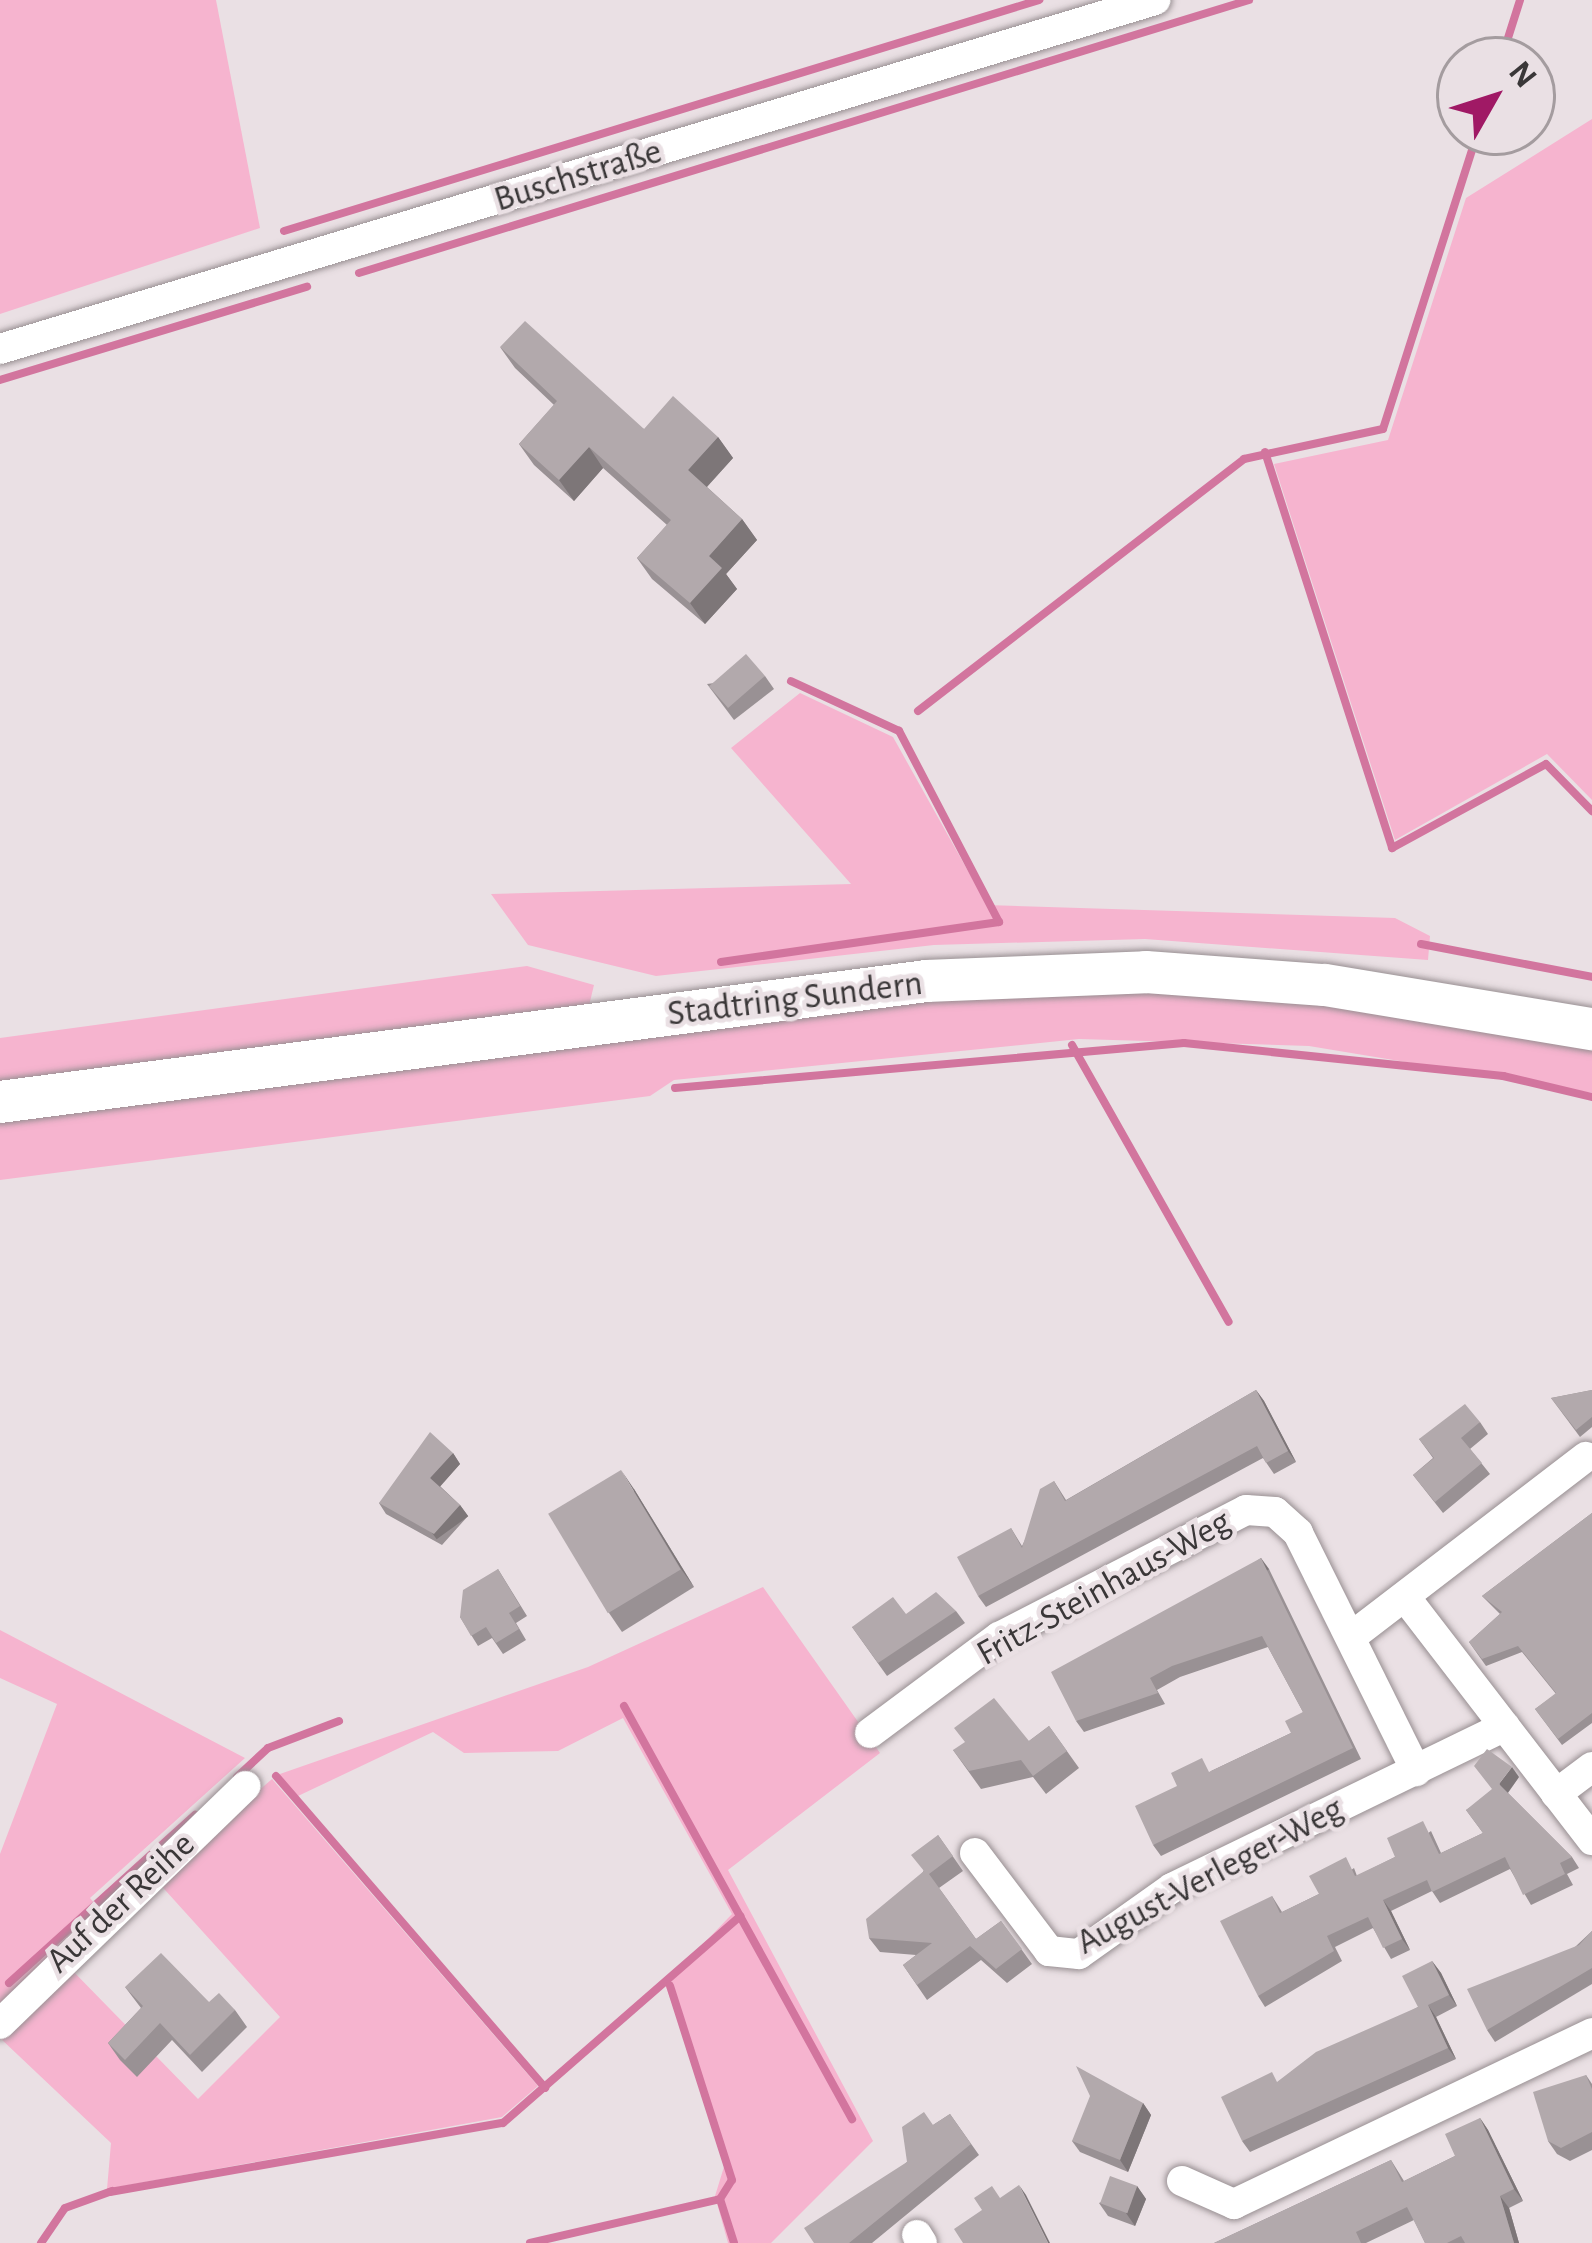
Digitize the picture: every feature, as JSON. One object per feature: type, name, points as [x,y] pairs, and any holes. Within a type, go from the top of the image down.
[{"type":"main road","name":"Stadtring Sundern","points":[[0,1102],[926,981],[1146,972],[1303,983],[1592,1029]]},
{"type":"street","name":"Buschstraße","points":[[0,349],[1155,0]]},
{"type":"street","points":[[1351,1637],[1586,1457]]},
{"type":"street","name":"Fritz-Steinhaus-Weg","points":[[870,1733],[999,1637],[1246,1510],[1275,1512],[1298,1533],[1416,1771]]},
{"type":"street","points":[[1406,1597],[1592,1840]]},
{"type":"street","name":"August-Verleger-Weg","points":[[975,1853],[1049,1951],[1079,1954],[1172,1888],[1505,1726]]},
{"type":"street","points":[[1556,1794],[1592,1767]]},
{"type":"street","name":"Auf der Reihe","points":[[0,2024],[246,1786]]},
{"type":"street","points":[[1182,2181],[1234,2204],[1592,2032]]},
{"type":"shaded area","points":[[0,0],[216,0],[260,228],[0,314]]},
{"type":"shaded area","points":[[1592,119],[1592,800],[1547,754],[1395,840],[1274,464],[1388,440],[1466,198],[1533,156],[1556,156],[1556,142]]},
{"type":"shaded area","points":[[800,693],[893,737],[987,905],[1395,918],[1430,936],[1428,960],[1145,939],[934,945],[656,976],[528,945],[491,894],[851,884],[731,748]]},
{"type":"shaded area","points":[[527,966],[594,985],[588,1010],[0,1086],[0,1038]]},
{"type":"shaded area","points":[[1133,988],[1322,999],[1592,1045],[1592,1093],[1309,1046],[1079,1039],[674,1080],[650,1096],[0,1180],[0,1122],[907,1001]]},
{"type":"shaded area","points":[[763,1587],[880,1753],[728,1870],[873,2141],[771,2243],[728,2243],[715,2196],[727,2157],[665,1984],[732,1914],[623,1718],[558,1751],[464,1753],[433,1732],[298,1796],[277,1775],[588,1667]]},
{"type":"shaded area","points":[[0,1630],[245,1758],[90,1898],[98,1908],[0,2007],[0,1854],[57,1704],[0,1678]]},
{"type":"shaded area","points":[[272,1779],[538,2086],[502,2117],[107,2189],[111,2143],[0,2038],[67,1965],[198,2099],[280,2017],[156,1880]]},
{"type":"building","points":[[525,321],[644,429],[673,396],[718,437],[688,470],[742,519],[709,556],[722,568],[690,603],[637,558],[671,520],[589,447],[559,480],[519,444],[557,401],[500,347]]},
{"type":"building","points":[[746,654],[765,676],[728,708],[709,686]]},
{"type":"building","points":[[1256,1390],[1288,1451],[1266,1463],[1257,1446],[978,1596],[957,1557],[1011,1528],[1022,1548],[1040,1489],[1054,1481],[1065,1501]]},
{"type":"building","points":[[1592,1390],[1592,1417],[1576,1430],[1551,1398]]},
{"type":"building","points":[[1465,1404],[1480,1422],[1461,1438],[1482,1463],[1435,1502],[1413,1475],[1434,1458],[1419,1439]]},
{"type":"building","points":[[430,1432],[453,1453],[430,1478],[460,1505],[434,1534],[379,1503]]},
{"type":"building","points":[[621,1470],[681,1569],[608,1613],[548,1514]]},
{"type":"building","points":[[1592,1513],[1592,1713],[1558,1739],[1535,1709],[1556,1693],[1518,1646],[1482,1659],[1469,1642],[1502,1612],[1482,1596]]},
{"type":"building","points":[[1261,1558],[1353,1748],[1153,1845],[1135,1806],[1177,1786],[1171,1773],[1202,1758],[1209,1772],[1291,1733],[1285,1721],[1303,1712],[1262,1636],[1172,1666],[1150,1678],[1158,1693],[1076,1721],[1051,1672]]},
{"type":"building","points":[[498,1569],[520,1606],[509,1613],[519,1629],[496,1643],[486,1627],[471,1636],[460,1617],[463,1590]]},
{"type":"building","points":[[936,1592],[956,1611],[878,1663],[852,1627],[893,1597],[906,1614]]},
{"type":"building","points":[[994,1698],[1029,1741],[1049,1726],[1067,1751],[1033,1776],[1021,1760],[969,1771],[953,1750],[965,1742],[954,1728]]},
{"type":"building","points":[[1487,1749],[1512,1767],[1499,1784],[1572,1857],[1560,1863],[1565,1874],[1523,1895],[1505,1857],[1432,1892],[1427,1880],[1383,1900],[1402,1939],[1383,1948],[1368,1917],[1327,1936],[1334,1951],[1258,1996],[1220,1921],[1272,1896],[1280,1913],[1319,1894],[1309,1876],[1346,1857],[1355,1876],[1395,1857],[1387,1838],[1423,1821],[1439,1854],[1483,1833],[1466,1810],[1492,1789],[1474,1766]]},
{"type":"building","points":[[938,1835],[953,1856],[929,1874],[976,1939],[1001,1921],[1022,1949],[996,1969],[970,1946],[917,1985],[903,1965],[932,1943],[869,1938],[866,1919],[924,1871],[911,1855]]},
{"type":"building","points":[[1592,1931],[1592,1968],[1487,2030],[1467,1989],[1579,1945]]},
{"type":"building","points":[[161,1953],[209,2002],[219,1993],[235,2010],[190,2055],[160,2023],[125,2060],[108,2043],[143,2006],[125,1987]]},
{"type":"building","points":[[1432,1961],[1449,1995],[1428,2005],[1448,2048],[1242,2141],[1221,2097],[1272,2072],[1277,2082],[1316,2052],[1418,2007],[1402,1976]]},
{"type":"building","points":[[1076,2066],[1143,2103],[1120,2160],[1072,2141],[1090,2096]]},
{"type":"building","points":[[1586,2075],[1592,2089],[1592,2132],[1561,2148],[1548,2141],[1533,2092]]},
{"type":"building","points":[[924,2112],[933,2125],[950,2114],[971,2144],[849,2243],[814,2243],[804,2228],[907,2162],[902,2127]]},
{"type":"building","points":[[1480,2118],[1514,2189],[1500,2196],[1514,2243],[1465,2243],[1461,2236],[1447,2243],[1425,2243],[1407,2207],[1356,2232],[1361,2243],[1214,2243],[1391,2160],[1402,2182],[1455,2156],[1445,2134]]},
{"type":"building","points":[[1110,2176],[1137,2186],[1127,2213],[1100,2203]]},
{"type":"building","points":[[1019,2185],[1048,2243],[963,2243],[954,2229],[982,2210],[974,2198],[992,2186],[1000,2198]]},
{"type":"waterway","points":[[284,231],[1039,0]]},
{"type":"waterway","points":[[359,273],[1249,0]]},
{"type":"waterway","points":[[1509,36],[1520,0]]},
{"type":"waterway","points":[[918,711],[1244,459],[1383,429],[1470,156]]},
{"type":"waterway","points":[[0,380],[307,287]]},
{"type":"waterway","points":[[1265,452],[1392,848],[1546,764],[1592,811]]},
{"type":"waterway","points":[[721,962],[999,922],[899,731],[791,681]]},
{"type":"waterway","points":[[1421,944],[1592,977]]},
{"type":"waterway","points":[[675,1088],[1184,1043],[1503,1076],[1592,1097]]},
{"type":"waterway","points":[[1072,1045],[1229,1322]]},
{"type":"waterway","points":[[624,1706],[852,2119]]},
{"type":"waterway","points":[[237,1777],[268,1748],[339,1721]]},
{"type":"waterway","points":[[276,1776],[545,2088]]},
{"type":"waterway","points":[[9,1983],[195,1815]]},
{"type":"waterway","points":[[110,2192],[503,2123],[740,1916]]},
{"type":"waterway","points":[[530,2243],[720,2199],[732,2180],[670,1986]]},
{"type":"waterway","points":[[41,2243],[65,2208],[112,2191]]},
{"type":"waterway","points":[[720,2199],[734,2243]]}]
